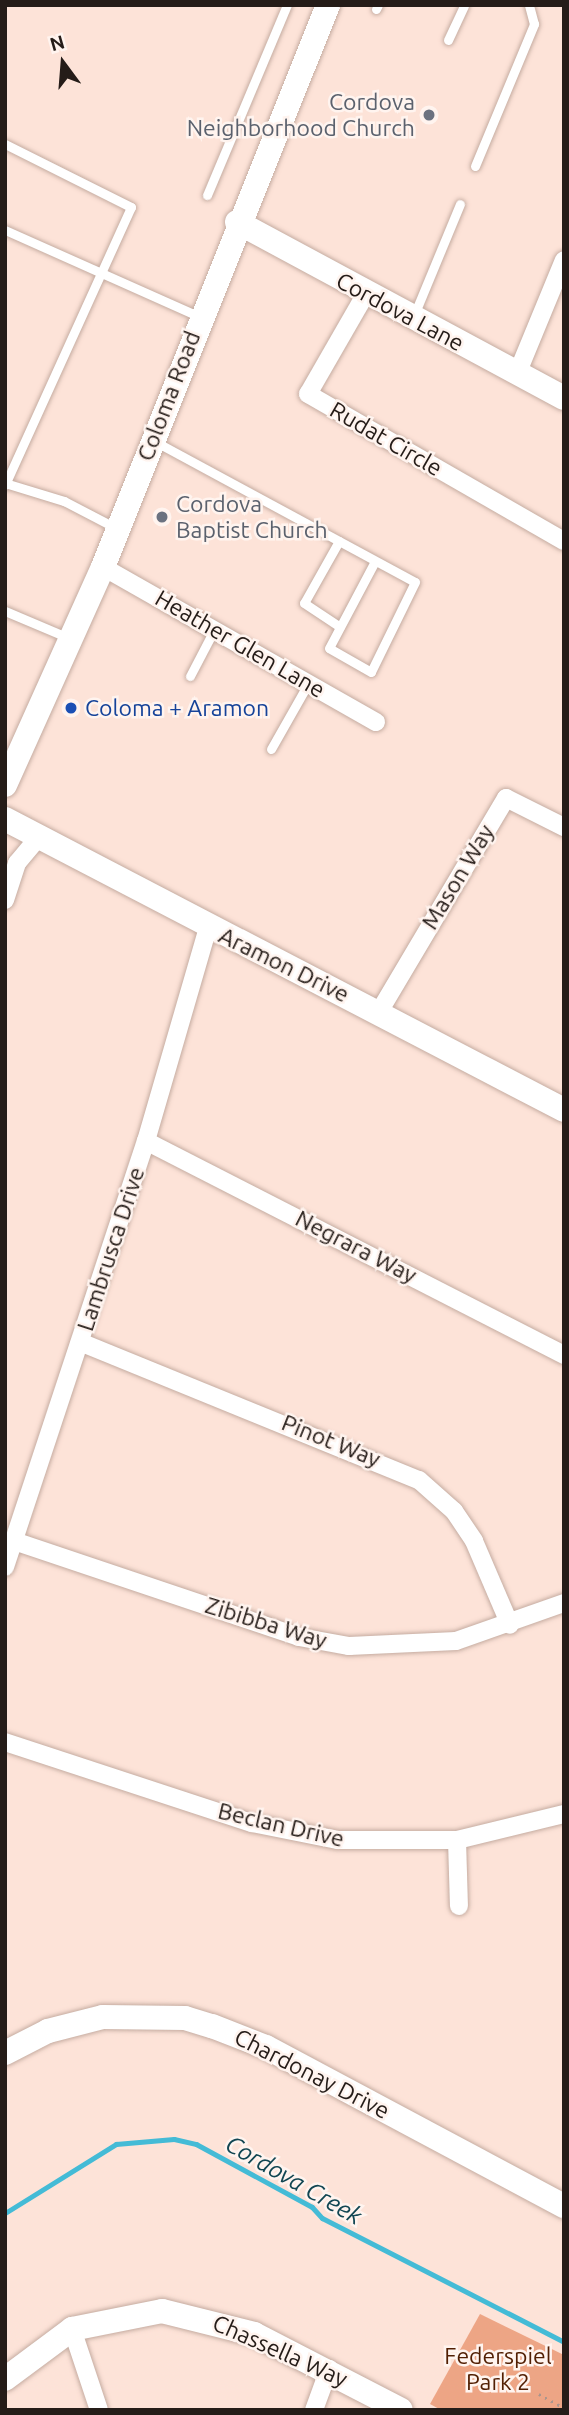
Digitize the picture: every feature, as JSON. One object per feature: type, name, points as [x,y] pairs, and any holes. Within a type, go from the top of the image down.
[{"type":"street","name":"Coloma Road","points":[[5,785],[103,567],[237,222],[328,5]]},
{"type":"street","name":"Cordova Lane","points":[[237,222],[365,295],[564,398]]},
{"type":"street","points":[[517,374],[564,260]]},
{"type":"street","name":"Rudat Circle","points":[[365,295],[308,394],[564,541]]},
{"type":"street","name":"Heather Glen Lane","points":[[103,567],[376,722]]},
{"type":"street","name":"Mason Way","points":[[379,1012],[506,798],[564,827]]},
{"type":"street","name":"Aramon Drive","points":[[5,819],[208,928],[379,1012],[564,1110]]},
{"type":"street","points":[[5,900],[17,863],[38,838]]},
{"type":"street","name":"Lambrusca Drive","points":[[5,1567],[146,1141],[208,928]]},
{"type":"street","name":"Negrara Way","points":[[146,1141],[564,1356]]},
{"type":"street","name":"Pinot Way","points":[[80,1342],[419,1480],[454,1511],[474,1541],[510,1625]]},
{"type":"street","name":"Zibibba Way","points":[[14,1541],[332,1644],[421,1646],[510,1625],[564,1603]]},
{"type":"street","name":"Beclan Drive","points":[[5,1742],[298,1833],[387,1843],[457,1840],[564,1814]]},
{"type":"street","points":[[457,1840],[459,1906]]},
{"type":"street","name":"Chardonay Drive","points":[[5,2053],[48,2031],[103,2017],[165,2017],[212,2026],[265,2047],[562,2201]]},
{"type":"street","name":"Chassella Way","points":[[5,2379],[72,2329],[128,2314],[185,2313],[254,2334],[329,2369],[401,2410]]},
{"type":"street","points":[[72,2329],[99,2410]]},
{"type":"street","points":[[314,2410],[329,2369]]},
{"type":"lane","points":[[207,195],[286,5]]},
{"type":"lane","points":[[448,40],[464,5]]},
{"type":"lane","points":[[475,166],[534,24],[529,5]]},
{"type":"lane","points":[[5,144],[131,207],[5,484],[64,501],[118,528]]},
{"type":"lane","points":[[412,319],[460,204]]},
{"type":"lane","points":[[5,230],[200,317]]},
{"type":"lane","points":[[152,439],[415,582],[371,673],[329,648],[374,561]]},
{"type":"lane","points":[[339,541],[303,603],[340,627]]},
{"type":"lane","points":[[5,611],[70,639]]},
{"type":"lane","points":[[190,676],[214,630]]},
{"type":"lane","points":[[271,749],[308,684]]},
{"type":"path","points":[[539,2394],[564,2408]]},
{"type":"green space","name":"Federspiel Park 2","points":[[480,2314],[564,2355],[564,2410],[441,2410],[430,2404]]},
{"type":"waterway","name":"Cordova Creek","points":[[5,2213],[116,2144],[174,2139],[196,2144],[312,2207],[322,2218],[564,2342]]},
{"type":"place","name":"Cordova Neighborhood Church","points":[[429,115]]},
{"type":"place","name":"Cordova Baptist Church","points":[[162,517]]},
{"type":"place","name":"Coloma + Aramon","points":[[71,708]]}]
